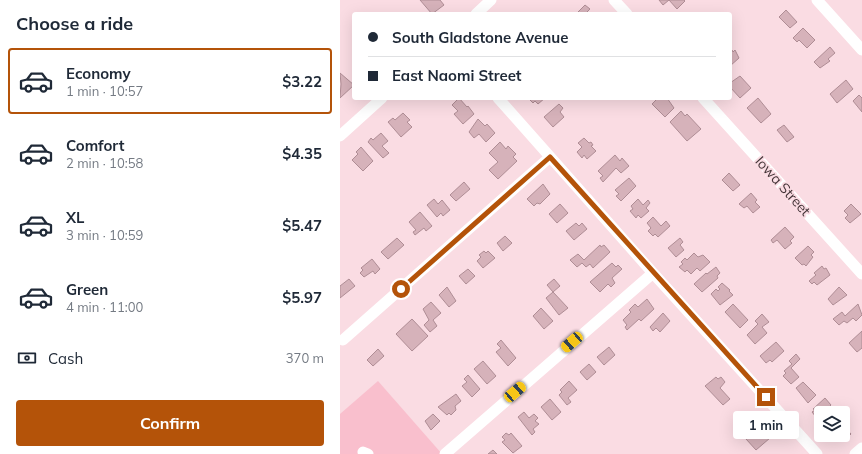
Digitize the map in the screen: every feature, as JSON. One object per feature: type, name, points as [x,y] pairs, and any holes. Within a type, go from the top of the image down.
[{"type":"street","points":[[478,12],[491,0]]},
{"type":"street","points":[[614,0],[625,12]]},
{"type":"street","points":[[817,0],[862,50]]},
{"type":"street","points":[[340,136],[380,100]]},
{"type":"street","points":[[500,100],[817,454]]},
{"type":"street","name":"Iowa Street","points":[[705,100],[862,274]]},
{"type":"street","points":[[343,340],[550,157]]},
{"type":"street","points":[[446,453],[653,272]]},
{"type":"street","points":[[855,454],[862,448]]},
{"type":"shaded area","points":[[378,381],[442,454],[340,454],[340,414]]},
{"type":"building","points":[[420,0],[440,0],[444,5],[435,12],[430,12]]},
{"type":"building","points":[[659,0],[669,0],[663,5]]},
{"type":"building","points":[[669,0],[684,0],[685,1],[677,9]]},
{"type":"building","points":[[585,5],[590,9],[587,12],[578,12]]},
{"type":"building","points":[[786,10],[797,22],[790,28],[779,17]]},
{"type":"building","points":[[803,28],[815,40],[807,48],[799,40],[797,42],[793,38]]},
{"type":"building","points":[[830,47],[835,53],[828,59],[830,61],[820,68],[814,62]]},
{"type":"building","points":[[732,50],[733,52],[735,50],[739,58],[732,64]]},
{"type":"building","points":[[340,73],[352,83],[352,87],[340,98]]},
{"type":"building","points":[[740,76],[751,88],[740,98],[732,89],[732,82]]},
{"type":"building","points":[[846,80],[853,89],[837,103],[830,94]]},
{"type":"building","points":[[859,95],[862,98],[862,112],[853,101]]},
{"type":"building","points":[[758,98],[771,114],[761,123],[747,108]]},
{"type":"building","points":[[457,100],[461,100],[474,114],[463,124],[454,114],[458,111],[452,105]]},
{"type":"building","points":[[530,100],[543,100],[538,104],[535,101],[533,103]]},
{"type":"building","points":[[656,100],[668,100],[674,108],[665,117],[652,104]]},
{"type":"building","points":[[559,104],[563,108],[560,112],[564,117],[553,127],[544,117]]},
{"type":"building","points":[[681,111],[685,116],[687,114],[701,129],[687,141],[670,122]]},
{"type":"building","points":[[403,113],[410,120],[407,122],[412,127],[401,137],[388,122],[393,118],[395,120]]},
{"type":"building","points":[[478,119],[485,126],[487,124],[495,133],[486,142],[479,134],[474,138],[469,132]]},
{"type":"building","points":[[784,125],[794,137],[787,142],[777,130]]},
{"type":"building","points":[[381,133],[388,141],[382,146],[389,153],[383,158],[368,142],[371,138],[373,140]]},
{"type":"building","points":[[584,138],[589,143],[591,142],[593,145],[591,146],[596,151],[587,159],[584,155],[582,158],[577,152],[582,147],[578,143]]},
{"type":"building","points":[[500,142],[506,149],[508,146],[516,154],[513,157],[517,161],[498,179],[489,170],[498,162],[489,153]]},
{"type":"building","points":[[361,147],[373,161],[363,171],[352,160],[358,154],[356,152]]},
{"type":"building","points":[[615,155],[620,161],[622,158],[629,166],[621,173],[616,168],[603,182],[600,178],[603,176],[598,171]]},
{"type":"building","points":[[729,173],[740,185],[733,191],[722,180]]},
{"type":"building","points":[[629,178],[636,186],[621,201],[616,196],[619,194],[615,190]]},
{"type":"building","points":[[464,182],[470,189],[456,201],[450,195]]},
{"type":"building","points":[[543,184],[550,194],[540,204],[537,203],[534,206],[527,199]]},
{"type":"building","points":[[751,193],[757,200],[755,202],[760,207],[753,213],[747,206],[744,208],[739,204]]},
{"type":"building","points":[[434,199],[438,204],[442,200],[450,210],[443,216],[441,213],[437,217],[427,205]]},
{"type":"building","points":[[638,199],[643,205],[648,200],[650,203],[646,208],[649,211],[641,218],[638,215],[636,218],[630,211],[633,209],[631,206]]},
{"type":"building","points":[[560,204],[568,213],[557,223],[549,214]]},
{"type":"building","points":[[851,204],[861,214],[850,223],[845,218],[848,215],[844,211]]},
{"type":"building","points":[[420,212],[432,226],[426,231],[424,228],[415,235],[413,232],[416,230],[409,222]]},
{"type":"building","points":[[653,217],[661,226],[666,221],[670,226],[658,237],[655,234],[653,236],[648,231],[651,228],[647,223]]},
{"type":"building","points":[[576,223],[579,226],[582,223],[587,229],[574,240],[566,231]]},
{"type":"building","points":[[785,227],[794,237],[790,241],[792,243],[785,249],[777,240],[773,243],[771,240]]},
{"type":"building","points":[[505,236],[512,243],[503,251],[497,243]]},
{"type":"building","points":[[397,238],[404,245],[388,259],[381,252]]},
{"type":"building","points":[[680,238],[683,242],[680,245],[684,250],[676,257],[668,248]]},
{"type":"building","points":[[600,245],[601,247],[604,245],[610,252],[593,268],[590,264],[586,267],[582,263],[577,267],[570,260],[578,254],[584,260]]},
{"type":"building","points":[[808,246],[814,252],[811,255],[813,257],[806,266],[804,264],[802,265],[795,258]]},
{"type":"building","points":[[484,251],[486,253],[488,251],[495,258],[483,268],[477,261],[481,257],[479,255]]},
{"type":"building","points":[[694,253],[698,257],[703,255],[710,262],[700,271],[697,268],[691,274],[687,270],[685,272],[679,267],[683,264],[681,262],[685,258],[687,260]]},
{"type":"building","points":[[372,259],[380,269],[375,274],[373,271],[364,277],[360,273],[363,270],[361,268]]},
{"type":"building","points":[[612,263],[616,267],[618,265],[622,269],[612,278],[615,283],[611,287],[608,284],[600,292],[590,282]]},
{"type":"building","points":[[822,266],[824,269],[826,268],[830,275],[817,285],[814,282],[812,284],[809,281],[816,275],[814,273]]},
{"type":"building","points":[[716,267],[720,273],[717,276],[718,278],[702,292],[694,284],[706,273],[707,274]]},
{"type":"building","points":[[468,269],[475,276],[466,284],[459,276]]},
{"type":"building","points":[[349,279],[355,286],[340,298],[340,286]]},
{"type":"building","points":[[554,279],[560,286],[553,292],[547,285]]},
{"type":"building","points":[[722,283],[733,295],[720,305],[711,294],[716,289],[718,291],[720,289],[718,287]]},
{"type":"building","points":[[447,287],[456,301],[449,307],[439,295]]},
{"type":"building","points":[[839,287],[847,295],[833,305],[828,299]]},
{"type":"building","points":[[553,292],[568,308],[559,315],[546,298]]},
{"type":"building","points":[[647,299],[654,309],[641,321],[639,319],[627,330],[625,327],[627,325],[623,320],[631,312],[629,310],[635,304],[638,307]]},
{"type":"building","points":[[431,302],[441,313],[433,320],[437,326],[430,332],[424,325],[429,320],[423,309]]},
{"type":"building","points":[[733,304],[748,320],[740,328],[725,312]]},
{"type":"building","points":[[858,304],[862,315],[856,321],[853,318],[847,323],[844,321],[839,325],[833,319],[842,312],[845,316]]},
{"type":"building","points":[[541,308],[553,321],[544,329],[533,316]]},
{"type":"building","points":[[663,313],[670,321],[660,332],[656,328],[653,331],[650,327]]},
{"type":"building","points":[[762,314],[769,322],[762,327],[767,333],[755,344],[747,335],[758,324],[755,321]]},
{"type":"building","points":[[412,319],[428,336],[412,351],[396,334]]},
{"type":"building","points":[[862,331],[862,348],[857,352],[849,343]]},
{"type":"building","points":[[501,340],[516,358],[508,366],[496,352],[501,348],[497,344]]},
{"type":"building","points":[[776,342],[784,351],[772,362],[770,360],[766,363],[760,356]]},
{"type":"building","points":[[609,347],[615,355],[604,365],[597,357]]},
{"type":"building","points":[[378,349],[384,356],[373,366],[367,360]]},
{"type":"building","points":[[796,354],[800,359],[791,368],[799,377],[791,384],[783,376],[786,373],[784,371],[792,364],[789,361]]},
{"type":"building","points":[[483,361],[496,376],[487,384],[474,369]]},
{"type":"building","points":[[589,364],[596,372],[587,380],[580,372]]},
{"type":"building","points":[[468,375],[480,389],[472,397],[462,386],[467,382],[464,379]]},
{"type":"building","points":[[716,377],[718,379],[721,377],[725,382],[720,388],[730,399],[723,405],[705,386]]},
{"type":"building","points":[[569,381],[577,390],[568,398],[571,402],[567,405],[559,395],[562,392],[560,390]]},
{"type":"building","points":[[803,382],[816,395],[808,403],[796,388]]},
{"type":"building","points":[[456,394],[461,401],[455,406],[456,410],[451,415],[449,413],[447,415],[438,407]]},
{"type":"building","points":[[825,398],[831,405],[830,406],[816,406]]},
{"type":"building","points":[[550,399],[561,412],[552,420],[541,407]]},
{"type":"building","points":[[524,412],[529,418],[534,414],[538,418],[535,421],[539,424],[533,429],[535,432],[532,435],[518,417]]},
{"type":"building","points":[[433,414],[440,421],[431,430],[425,421]]},
{"type":"building","points":[[752,419],[758,428],[760,426],[763,430],[764,429],[770,438],[756,450],[746,439],[753,433],[744,426]]},
{"type":"building","points":[[506,433],[509,435],[511,433],[522,446],[513,453],[502,442],[505,440],[502,437]]},
{"type":"building","points":[[493,450],[497,454],[488,454]]},
{"type":"route","points":[[401,289],[550,157],[766,397]]}]
